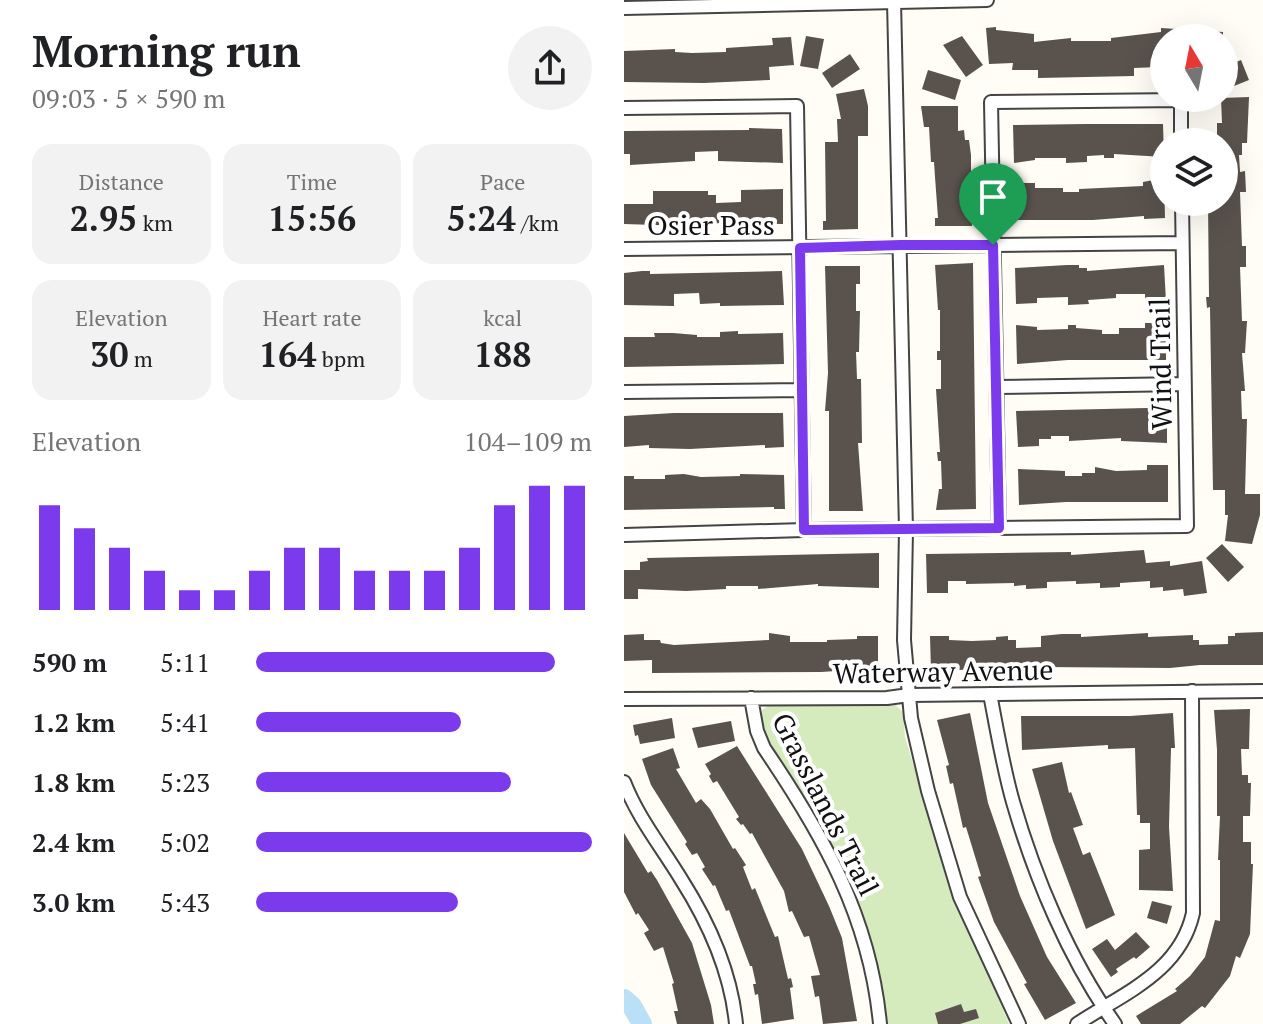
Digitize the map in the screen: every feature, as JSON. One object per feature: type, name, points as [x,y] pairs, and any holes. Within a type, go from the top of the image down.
[{"type":"street","points":[[624,8],[987,0]]},
{"type":"street","points":[[894,1],[906,530],[904,640],[911,718],[928,791],[960,897],[1019,1024]]},
{"type":"street","points":[[624,535],[999,528],[991,102],[1181,100],[1181,128]]},
{"type":"street","points":[[624,108],[797,106],[804,530]]},
{"type":"street","name":"Wind Trail","points":[[999,528],[1187,526],[1182,216]]},
{"type":"street","name":"Osier Pass","points":[[624,249],[1182,243]]},
{"type":"street","points":[[997,387],[1184,384]]},
{"type":"street","points":[[624,392],[801,390]]},
{"type":"street","points":[[1077,1024],[1161,969],[1177,952],[1188,933],[1193,913],[1192,691]]},
{"type":"street","name":"Waterway Avenue","points":[[624,699],[1263,691]]},
{"type":"street","points":[[990,694],[1013,801],[1050,906],[1115,1024]]},
{"type":"street","name":"Grasslands Trail","points":[[751,698],[757,731],[764,748],[825,843],[851,900],[870,962],[880,1024]]},
{"type":"street","points":[[624,782],[642,820],[681,879],[710,931],[724,965],[736,1024]]},
{"type":"green space","points":[[893,703],[903,712],[905,737],[948,878],[1009,1024],[886,1024],[875,961],[848,878],[821,824],[770,742],[762,719],[762,710],[771,704]]},
{"type":"building","points":[[986,28],[1034,34],[1034,42],[1071,38],[1071,41],[1111,41],[1111,38],[1150,33],[1150,67],[1134,68],[1134,76],[1038,78],[1038,70],[1012,70],[1013,63],[989,64]]},
{"type":"building","points":[[806,36],[824,39],[818,69],[800,66]]},
{"type":"building","points":[[962,36],[983,65],[966,77],[943,45]]},
{"type":"building","points":[[791,37],[794,65],[769,67],[770,80],[624,82],[624,51],[675,49],[675,52],[692,53],[726,52],[726,48],[773,45],[772,38]]},
{"type":"building","points":[[850,54],[860,69],[832,88],[822,73]]},
{"type":"building","points":[[1241,60],[1249,80],[1238,84],[1238,61]]},
{"type":"building","points":[[928,70],[961,80],[955,100],[922,89]]},
{"type":"building","points":[[864,89],[868,106],[868,136],[858,136],[858,229],[823,230],[823,221],[826,221],[825,142],[838,142],[837,119],[841,119],[836,94]]},
{"type":"building","points":[[1238,97],[1249,97],[1247,143],[1242,143],[1242,155],[1239,155],[1240,172],[1245,171],[1246,192],[1240,192],[1242,246],[1246,246],[1246,267],[1240,267],[1242,321],[1247,321],[1245,353],[1242,353],[1245,391],[1241,391],[1242,419],[1247,419],[1245,494],[1260,494],[1260,515],[1252,544],[1225,541],[1228,515],[1225,515],[1225,490],[1213,490],[1210,307],[1207,308],[1206,297],[1209,297],[1208,216],[1238,216],[1238,128],[1217,128],[1217,123],[1222,123],[1222,112],[1238,112]]},
{"type":"building","points":[[921,106],[958,106],[958,131],[964,130],[971,155],[971,189],[974,189],[972,226],[935,226],[935,218],[938,218],[934,162],[931,162],[929,127],[924,127]]},
{"type":"building","points":[[1163,124],[1163,128],[1150,128],[1150,156],[1114,154],[1114,158],[1087,156],[1087,162],[1066,163],[1066,158],[1035,158],[1014,163],[1013,125]]},
{"type":"building","points":[[782,129],[783,163],[718,161],[718,151],[695,152],[695,161],[630,165],[630,154],[624,154],[624,131]]},
{"type":"building","points":[[1150,181],[1150,216],[1165,218],[1015,220],[1014,183],[1035,183],[1035,188],[1063,188],[1063,192],[1079,192],[1079,189],[1143,186],[1143,182]]},
{"type":"building","points":[[783,189],[783,224],[624,224],[624,204],[653,204],[653,191],[708,191],[708,195],[716,195],[716,203],[741,202],[741,190]]},
{"type":"building","points":[[973,263],[976,509],[936,510],[939,489],[942,489],[941,461],[938,461],[937,452],[940,452],[936,389],[941,389],[941,360],[937,360],[937,351],[940,351],[940,310],[935,265]]},
{"type":"building","points":[[1079,265],[1087,271],[1164,265],[1166,302],[1145,299],[1145,294],[1116,294],[1116,298],[1088,300],[1089,304],[1068,305],[1068,297],[1037,298],[1037,303],[1016,304],[1015,268]]},
{"type":"building","points":[[825,266],[860,266],[860,284],[856,284],[856,311],[860,311],[859,352],[856,352],[857,379],[861,379],[862,443],[858,443],[863,511],[829,511]]},
{"type":"building","points":[[650,271],[650,274],[782,271],[784,305],[700,304],[699,293],[674,294],[674,306],[624,305],[624,273]]},
{"type":"building","points":[[1145,323],[1166,323],[1166,360],[1068,360],[1017,364],[1016,325],[1037,327],[1037,330],[1068,329],[1068,325],[1076,325],[1076,328],[1102,330],[1102,334],[1119,334],[1119,328],[1145,328]]},
{"type":"building","points":[[738,331],[738,334],[783,333],[784,364],[624,367],[624,337],[655,337],[654,333],[673,333],[720,337],[720,332]]},
{"type":"building","points":[[1167,408],[1167,443],[1121,441],[1121,438],[1069,441],[1069,436],[1051,436],[1051,439],[1039,439],[1039,446],[1018,447],[1016,411]]},
{"type":"building","points":[[783,413],[784,447],[624,447],[624,416]]},
{"type":"building","points":[[1147,465],[1168,465],[1168,502],[1019,505],[1018,469],[1065,471],[1065,476],[1082,476],[1082,473],[1095,473],[1095,467],[1116,471],[1147,470]]},
{"type":"building","points":[[665,475],[701,477],[784,475],[785,509],[624,510],[624,476],[665,479]]},
{"type":"building","points":[[1222,544],[1244,567],[1228,582],[1206,558]]},
{"type":"building","points":[[1144,550],[1146,563],[1170,561],[1170,566],[1202,561],[1207,593],[1184,596],[1183,589],[1163,591],[1163,587],[1150,588],[1150,581],[1100,588],[1100,583],[1047,582],[1047,588],[1026,589],[1026,585],[1014,586],[1014,583],[966,584],[966,581],[948,581],[948,593],[927,593],[926,554],[1071,552],[1071,555]]},
{"type":"building","points":[[879,553],[879,588],[818,584],[758,589],[758,586],[726,586],[726,589],[686,591],[638,589],[638,599],[624,599],[624,570],[640,570],[640,562],[648,561],[647,558]]},
{"type":"building","points":[[1263,632],[1263,665],[931,671],[930,636],[972,641],[1008,636],[1008,640],[1016,640],[1016,648],[1041,647],[1041,636],[1062,634],[1081,634],[1081,637],[1148,633],[1148,637],[1193,635],[1193,640],[1199,640],[1199,645],[1228,644],[1228,636],[1235,636],[1235,633]]},
{"type":"building","points":[[769,633],[790,636],[790,642],[827,642],[857,639],[857,636],[878,636],[878,673],[867,673],[867,669],[652,673],[652,660],[624,661],[624,635],[644,634],[644,640],[660,640],[661,643],[674,645],[769,640]]},
{"type":"building","points":[[1250,709],[1249,749],[1241,749],[1242,775],[1248,775],[1248,783],[1251,783],[1250,816],[1243,816],[1243,842],[1251,842],[1253,864],[1250,934],[1240,958],[1236,956],[1230,976],[1205,1008],[1202,1006],[1180,1024],[1141,1024],[1136,1016],[1177,991],[1175,989],[1205,957],[1215,920],[1220,921],[1220,816],[1217,816],[1214,710]]},
{"type":"building","points":[[970,713],[988,803],[1020,896],[1047,957],[1076,1003],[1045,1020],[994,922],[978,877],[981,876],[966,827],[963,828],[953,783],[950,784],[946,766],[949,765],[937,720]]},
{"type":"building","points":[[1173,713],[1175,748],[1171,748],[1169,827],[1173,891],[1139,890],[1139,850],[1150,849],[1150,823],[1140,823],[1140,815],[1137,815],[1135,748],[1108,749],[1108,745],[1022,750],[1021,716]]},
{"type":"building","points":[[672,718],[675,738],[640,744],[633,725]]},
{"type":"building","points":[[731,721],[735,741],[698,748],[692,728]]},
{"type":"building","points":[[737,746],[802,849],[829,906],[842,938],[857,1021],[823,1024],[819,996],[815,997],[811,976],[820,975],[809,936],[804,937],[792,911],[789,912],[784,891],[752,833],[736,819],[739,817],[717,781],[713,783],[709,776],[711,774],[705,764]]},
{"type":"building","points":[[673,748],[680,768],[676,769],[696,803],[701,799],[710,809],[746,865],[743,867],[752,890],[755,888],[775,937],[778,936],[788,979],[791,978],[793,987],[790,988],[794,1019],[762,1024],[752,966],[729,910],[726,911],[715,885],[702,869],[705,867],[697,853],[692,855],[651,785],[642,759]]},
{"type":"building","points":[[1062,762],[1069,793],[1083,825],[1073,828],[1083,855],[1090,852],[1115,915],[1086,929],[1053,841],[1032,769]]},
{"type":"building","points":[[624,833],[648,873],[651,871],[657,880],[692,943],[714,1024],[677,1024],[674,983],[663,947],[654,951],[644,933],[649,930],[638,913],[636,915],[624,892]]},
{"type":"building","points":[[1152,901],[1172,906],[1167,924],[1147,918]]},
{"type":"building","points":[[1136,932],[1150,947],[1136,959],[1134,957],[1116,969],[1118,972],[1111,977],[1092,949],[1107,939],[1115,950]]},
{"type":"building","points":[[961,1004],[964,1012],[976,1009],[979,1018],[960,1024],[938,1024],[935,1013]]},
{"type":"waterway","points":[[624,999],[632,1006],[642,1024]]},
{"type":"route","points":[[993,245],[999,528],[804,530],[800,248],[993,245]]}]
